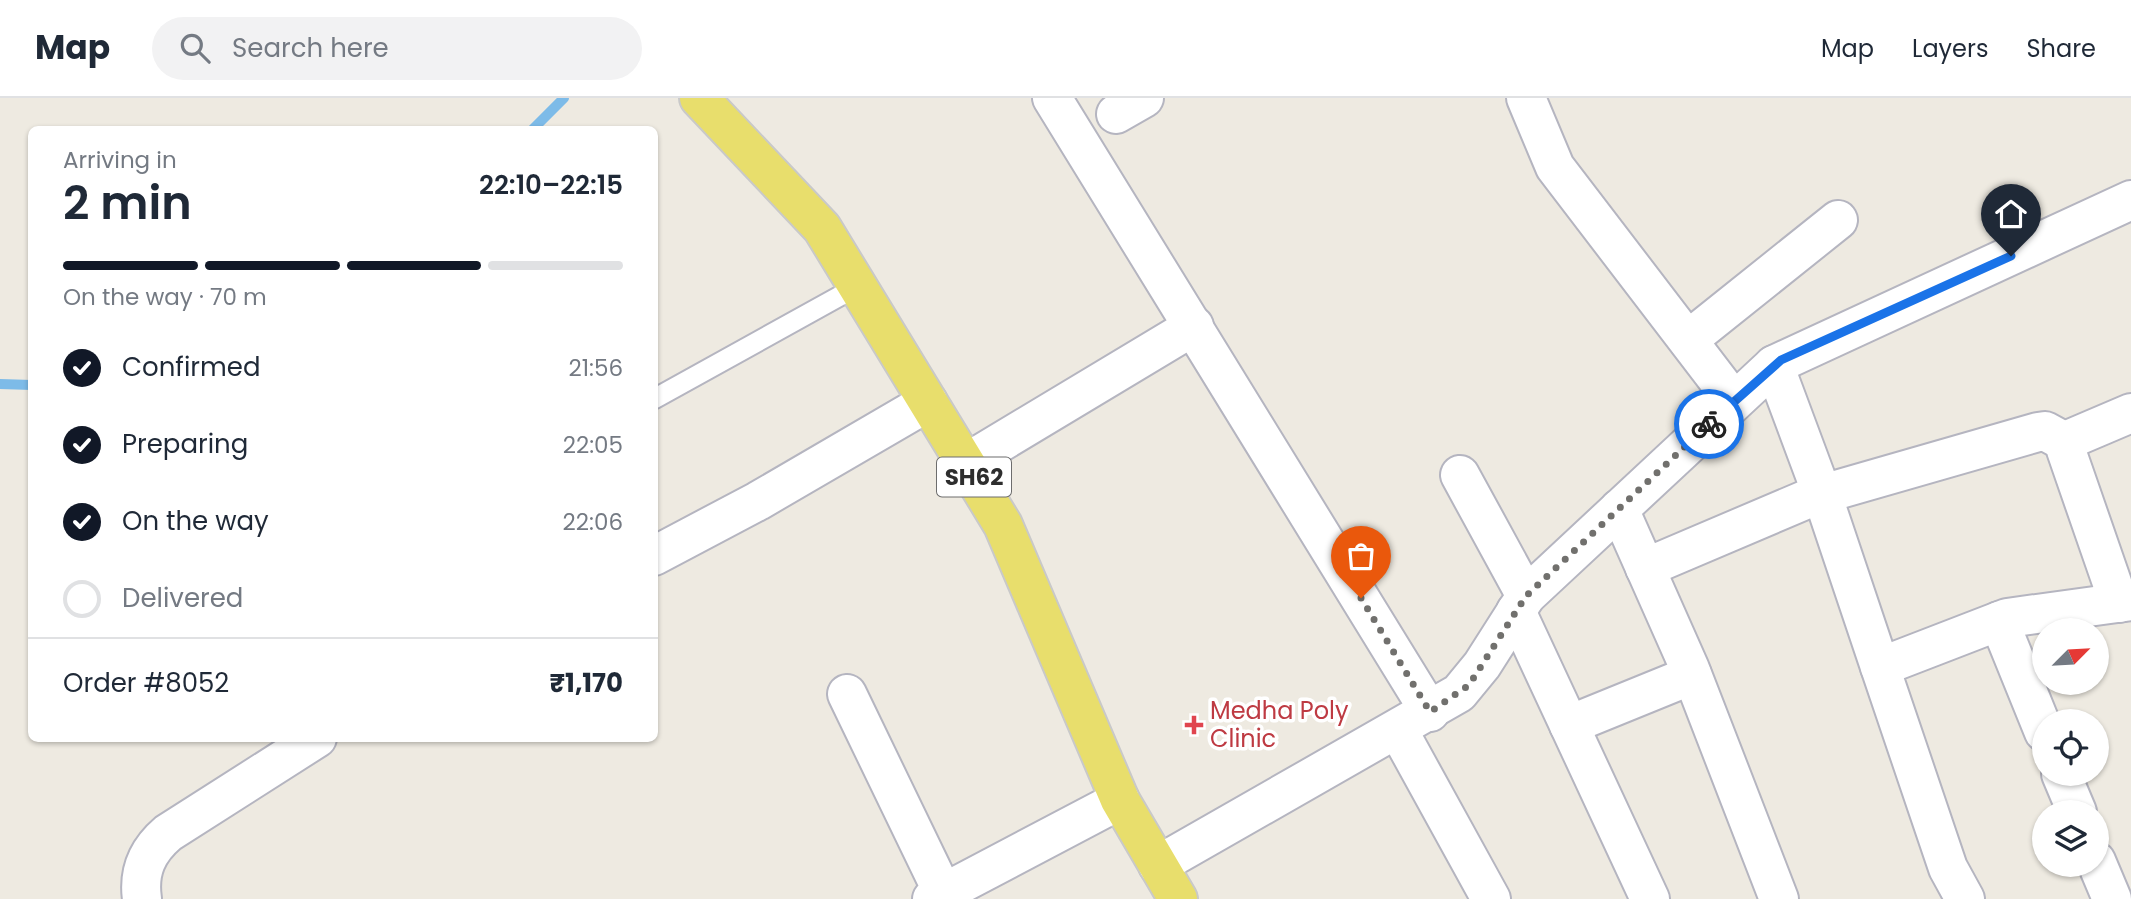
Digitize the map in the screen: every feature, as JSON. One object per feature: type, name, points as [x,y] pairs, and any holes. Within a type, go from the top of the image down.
[{"type":"main road","name":"SH62","points":[[699,98],[822,228],[966,463],[1003,525],[1120,800],[1178,899]]},
{"type":"street","points":[[1052,98],[1194,326],[1414,721],[1491,899]]},
{"type":"street","points":[[1526,98],[1555,167],[1734,401]]},
{"type":"street","points":[[1158,865],[1414,721],[1469,685],[1521,603],[1773,365],[2131,200]]},
{"type":"street","points":[[1688,340],[1838,220]]},
{"type":"street","points":[[966,463],[1194,326]]},
{"type":"street","points":[[1773,365],[1822,494],[1948,868],[1965,899]]},
{"type":"street","points":[[658,554],[758,501],[928,402]]},
{"type":"street","points":[[2067,443],[2131,413]]},
{"type":"street","points":[[1645,568],[1822,494],[2038,432],[2045,431],[2067,443]]},
{"type":"street","points":[[1880,667],[1999,621],[2125,602],[2071,468],[2067,443]]},
{"type":"street","points":[[1460,475],[1521,603],[1569,725],[1650,899]]},
{"type":"street","points":[[1619,509],[1692,675],[1779,899]]},
{"type":"street","points":[[1999,621],[2035,709]]},
{"type":"street","points":[[1569,725],[1692,675]]},
{"type":"street","points":[[847,694],[940,897],[1120,800]]},
{"type":"street","points":[[142,899],[140,885],[146,857],[155,845],[168,833],[311,742]]},
{"type":"street","points":[[2104,877],[2114,899],[2131,891]]},
{"type":"lane","points":[[658,397],[858,286]]},
{"type":"waterway","points":[[536,126],[564,98]]},
{"type":"waterway","points":[[0,384],[28,385]]},
{"type":"way so far","points":[[1361,598],[1430,712],[1469,685],[1526,596],[1709,424]]},
{"type":"place","name":"Medha Poly Clinic","points":[[1194,725]]},
{"type":"route","points":[[1709,424],[1781,360],[2011,256]]}]
